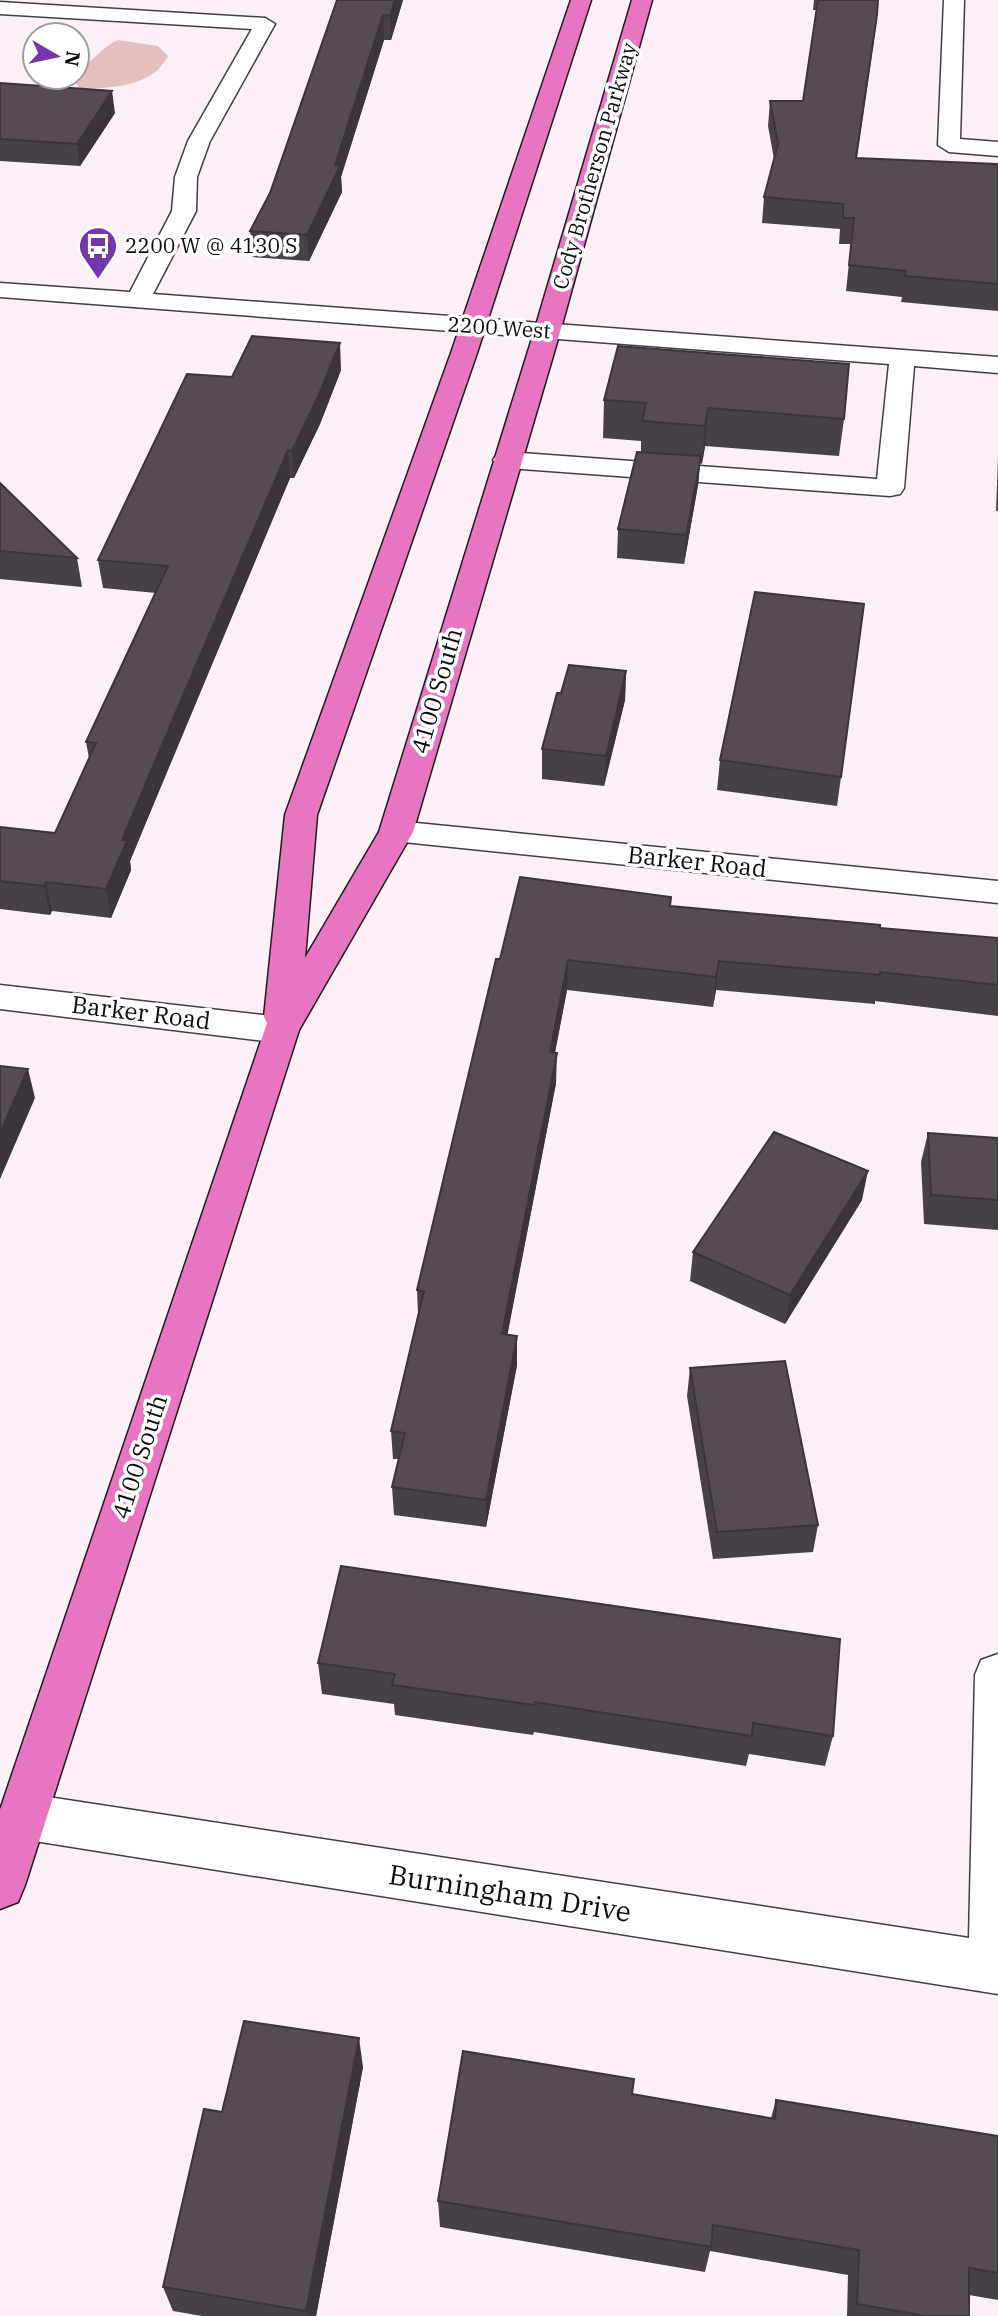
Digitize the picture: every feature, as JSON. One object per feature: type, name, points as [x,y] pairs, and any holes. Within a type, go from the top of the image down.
[{"type":"main road","points":[[473,327],[581,0]]},
{"type":"main road","name":"Cody Brotherson Parkway","points":[[547,332],[642,0]]},
{"type":"main road","name":"4100 South","points":[[281,1030],[301,815],[473,327]]},
{"type":"main road","name":"4100 South","points":[[0,1885],[281,1030],[396,832],[547,332]]},
{"type":"street","points":[[954,0],[949,145],[998,149]]},
{"type":"street","points":[[0,8],[265,24],[199,141],[186,177],[184,211],[138,300]]},
{"type":"street","name":"2200 West","points":[[0,290],[998,365]]},
{"type":"street","points":[[507,460],[890,488],[902,358]]},
{"type":"street","name":"Barker Road","points":[[396,832],[998,892]]},
{"type":"street","name":"Barker Road","points":[[0,997],[281,1030]]},
{"type":"street","points":[[996,1968],[998,1675]]},
{"type":"street","name":"Burningham Drive","points":[[22,1816],[996,1968]]},
{"type":"shaded area","points":[[118,40],[158,46],[168,56],[152,74],[141,80],[130,84],[91,88],[91,61]]},
{"type":"building","points":[[337,0],[395,0],[390,16],[383,15],[335,165],[340,166],[307,235],[250,231],[270,193]]},
{"type":"building","points":[[818,0],[878,0],[856,158],[998,164],[998,284],[905,276],[906,271],[849,265],[854,218],[843,218],[843,204],[764,197],[778,144],[770,101],[803,101]]},
{"type":"building","points":[[0,83],[21,84],[21,91],[112,91],[77,144],[0,139]]},
{"type":"building","points":[[252,336],[340,343],[292,451],[288,450],[122,840],[127,841],[106,889],[46,882],[44,886],[0,881],[0,827],[55,833],[96,743],[86,742],[168,566],[98,560],[187,374],[232,377]]},
{"type":"building","points":[[618,346],[849,364],[844,419],[708,408],[705,426],[642,421],[646,403],[604,400]]},
{"type":"building","points":[[637,452],[701,456],[686,535],[618,529]]},
{"type":"building","points":[[0,483],[77,558],[0,551]]},
{"type":"building","points":[[755,592],[864,604],[841,777],[720,760]]},
{"type":"building","points":[[569,665],[626,671],[606,756],[542,749],[557,693],[561,693]]},
{"type":"building","points":[[520,877],[671,897],[670,906],[998,938],[998,985],[880,972],[880,975],[719,961],[716,977],[568,960],[550,1052],[557,1053],[502,1334],[517,1336],[486,1500],[392,1487],[405,1433],[391,1431],[424,1291],[417,1290],[496,959],[500,959]]},
{"type":"building","points":[[0,1066],[28,1069],[0,1133]]},
{"type":"building","points":[[774,1132],[868,1171],[790,1295],[693,1252]]},
{"type":"building","points":[[928,1133],[998,1138],[998,1200],[931,1195]]},
{"type":"building","points":[[785,1361],[818,1525],[717,1532],[690,1368]]},
{"type":"building","points":[[341,1566],[840,1639],[833,1736],[753,1723],[752,1736],[535,1702],[534,1705],[392,1685],[395,1674],[318,1663]]},
{"type":"building","points":[[244,2021],[359,2038],[306,2311],[163,2287],[204,2109],[222,2112]]},
{"type":"building","points":[[463,2051],[634,2079],[632,2094],[775,2119],[776,2100],[998,2136],[998,2273],[969,2268],[969,2316],[926,2316],[857,2304],[859,2250],[713,2225],[711,2247],[438,2201]]},
{"type":"place","name":"2200 W @ 4130 S","points":[[98,280]]}]
